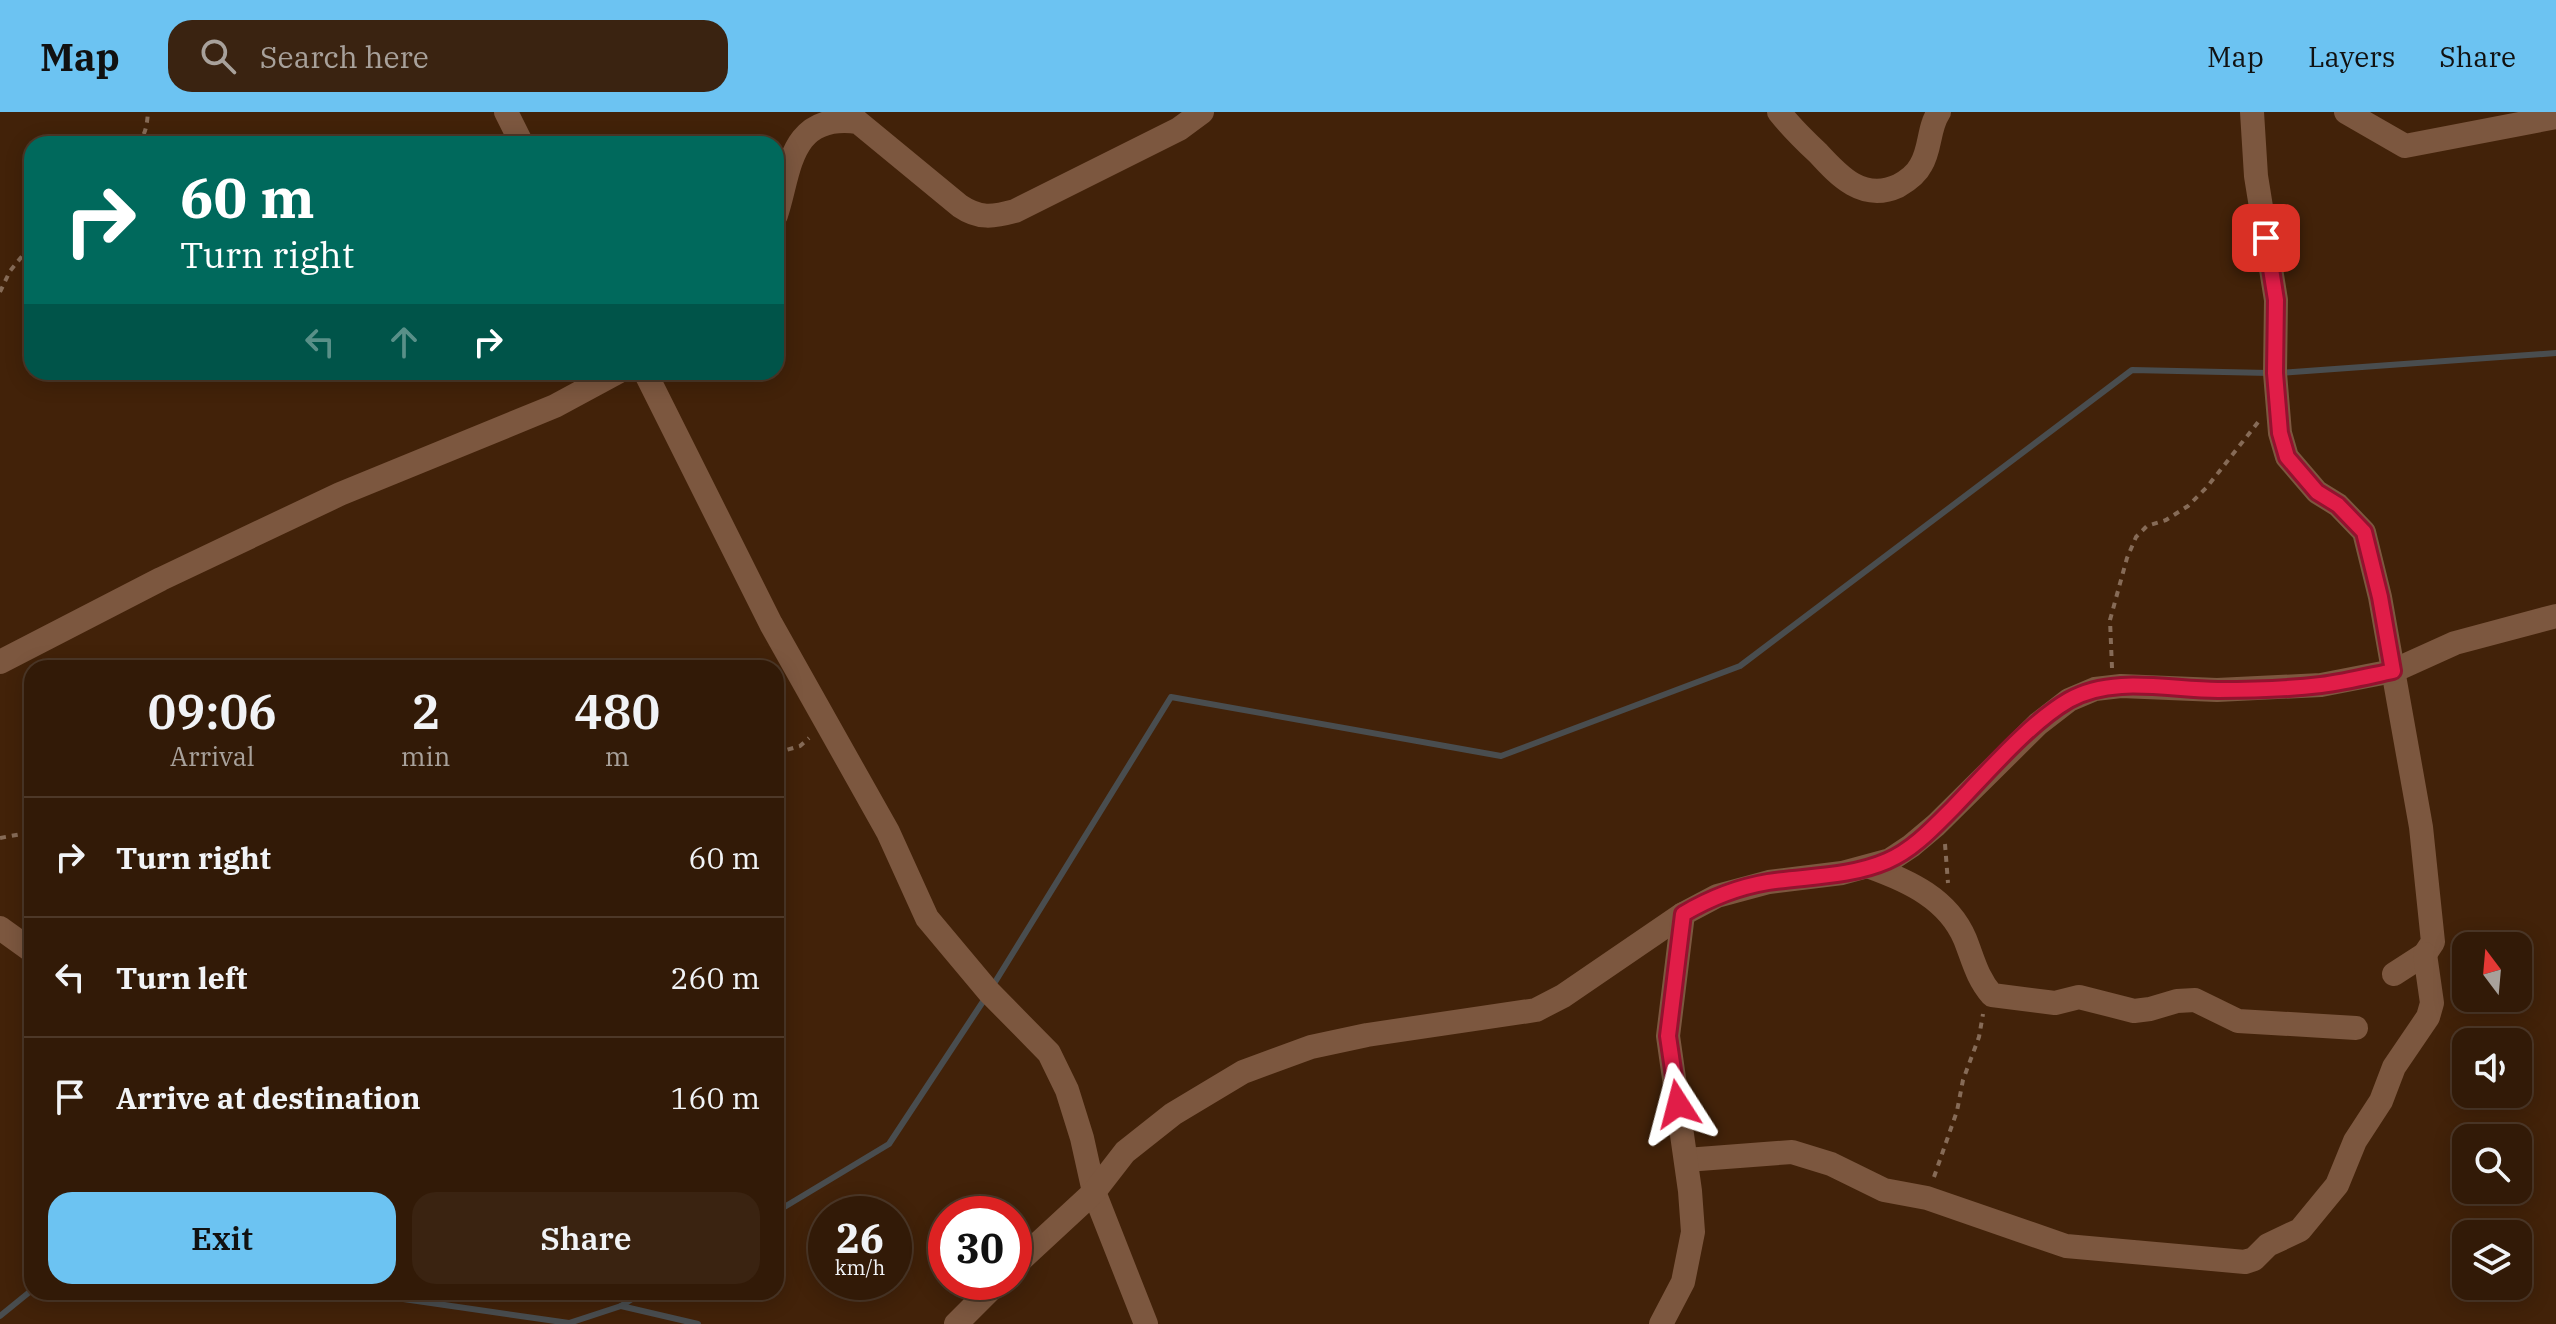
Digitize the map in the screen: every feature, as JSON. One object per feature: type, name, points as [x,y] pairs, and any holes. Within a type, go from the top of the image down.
[{"type":"street","points":[[506,112],[518,136]]},
{"type":"street","points":[[784,182],[794,140],[802,126],[815,116],[832,112],[847,115],[858,122],[973,215],[991,217],[1015,211],[1179,129],[1202,112]]},
{"type":"street","points":[[1779,112],[1826,166],[1864,189],[1879,192],[1910,179],[1921,165],[1932,121],[1939,112]]},
{"type":"street","points":[[2252,112],[2256,176],[2276,300],[2280,433],[2287,457],[2317,492],[2338,505],[2364,532],[2380,597],[2421,827],[2433,942],[2425,954],[2394,974]]},
{"type":"street","points":[[2346,112],[2405,146],[2556,117]]},
{"type":"street","points":[[0,662],[161,579],[340,494],[555,406],[603,380]]},
{"type":"street","points":[[649,380],[771,624],[888,832],[927,918],[989,992],[1049,1053],[1067,1090],[1094,1192],[1146,1324]]},
{"type":"street","points":[[1032,1249],[1094,1192],[1125,1152],[1173,1114],[1243,1072],[1311,1047],[1367,1035],[1536,1010],[1563,996],[1683,914],[1709,900],[1742,888],[1842,873],[1890,860],[1940,822],[2038,724],[2069,700],[2095,689],[2217,690],[2321,685],[2393,671],[2455,643],[2556,616]]},
{"type":"street","points":[[1870,867],[1896,876],[1949,910],[1959,923],[1981,980],[1992,995],[2055,1003],[2079,997],[2134,1011],[2195,1000],[2238,1021],[2356,1028]]},
{"type":"street","points":[[1661,1324],[1683,1282],[1693,1232],[1668,1036],[1683,914]]},
{"type":"street","points":[[0,928],[24,945]]},
{"type":"street","points":[[1686,1160],[1792,1152],[1831,1164],[1884,1190],[1927,1198],[2066,1246],[2231,1262],[2254,1259],[2268,1245],[2300,1230],[2337,1185],[2355,1141],[2381,1101],[2394,1067],[2428,1017],[2432,1003],[2425,954]]},
{"type":"street","points":[[956,1324],[980,1300]]},
{"type":"path","points":[[143,136],[148,112]]},
{"type":"path","points":[[0,292],[10,271],[24,254]]},
{"type":"path","points":[[2112,687],[2110,620],[2136,537],[2147,526],[2166,520],[2188,506],[2207,487],[2254,426],[2278,403]]},
{"type":"path","points":[[784,751],[800,746],[826,720]]},
{"type":"path","points":[[1940,822],[1947,853],[1949,910]]},
{"type":"path","points":[[0,838],[24,834]]},
{"type":"path","points":[[1927,1198],[1979,1037],[1984,1003],[1981,980]]},
{"type":"waterway","points":[[2280,373],[2556,353]]},
{"type":"waterway","points":[[992,987],[1171,697],[1501,756],[1740,666],[2132,370],[2269,373]]},
{"type":"waterway","points":[[784,1207],[889,1144],[986,997]]},
{"type":"waterway","points":[[0,1316],[24,1296]]},
{"type":"waterway","points":[[410,1300],[569,1323],[630,1300]]},
{"type":"waterway","points":[[621,1306],[698,1324]]},
{"type":"route","points":[[1678,1104],[1668,1036],[1671,998],[1683,914],[1701,903],[1742,888],[1842,873],[1890,860],[1936,825],[2038,724],[2069,700],[2095,689],[2121,686],[2217,690],[2284,688],[2321,685],[2393,671],[2364,532],[2338,505],[2317,492],[2287,457],[2280,433],[2275,373],[2276,300],[2266,238]]}]
